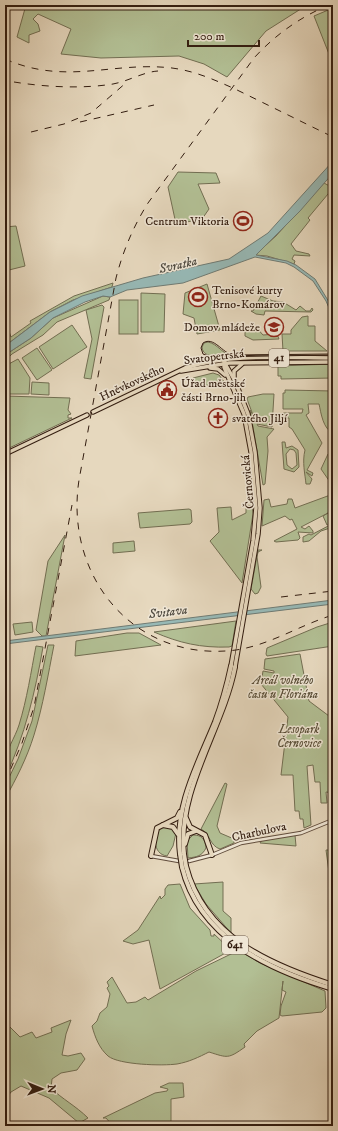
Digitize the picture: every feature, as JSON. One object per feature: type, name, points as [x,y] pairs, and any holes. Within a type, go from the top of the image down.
[{"type":"highway","name":"641","points":[[233,666],[220,707],[192,775],[183,804],[179,838],[184,867],[201,903],[211,918],[222,929],[245,946],[270,960],[333,989]]},
{"type":"highway","name":"641","points":[[182,854],[186,811],[195,780],[226,703],[233,666]]},
{"type":"highway","points":[[151,856],[155,832],[161,825],[177,818],[183,804]]},
{"type":"highway","points":[[186,811],[187,824],[196,831],[203,832],[207,836],[212,855]]},
{"type":"highway","points":[[161,825],[173,827],[179,838]]},
{"type":"highway","points":[[182,854],[187,836],[196,831]]},
{"type":"highway","name":"641","points":[[323,984],[333,985]]},
{"type":"main road","name":"Svatopetrská","points":[[180,371],[197,364],[333,358]]},
{"type":"main road","name":"Svatopetrská","points":[[180,371],[225,362],[333,362]]},
{"type":"main road","name":"641","points":[[225,362],[233,382]]},
{"type":"main road","points":[[233,382],[234,371],[243,363]]},
{"type":"main road","points":[[199,368],[218,369],[233,382]]},
{"type":"main road","name":"Hněvkovského","points":[[93,412],[180,371]]},
{"type":"main road","name":"Černovická","points":[[233,382],[244,403],[252,431],[260,500],[260,522],[246,608],[233,666]]},
{"type":"main road","name":"Černovická","points":[[233,382],[248,431],[256,508],[253,541],[239,618],[233,666]]},
{"type":"main road","points":[[5,454],[87,415]]},
{"type":"street","name":"Charbulova","points":[[189,861],[212,855],[241,843],[301,833],[333,820]]},
{"type":"street","points":[[151,856],[179,861]]},
{"type":"green space","points":[[26,5],[307,5],[266,31],[227,77],[204,64],[179,56],[101,58],[61,54],[71,29],[38,14],[33,19],[38,24],[40,31],[29,35],[29,43],[17,37]]},
{"type":"green space","points":[[333,8],[333,51],[329,54],[314,16]]},
{"type":"green space","points":[[178,172],[216,173],[220,183],[198,184],[209,209],[202,219],[176,224],[168,187]]},
{"type":"green space","points":[[324,183],[333,188],[308,218],[310,220],[291,244],[296,251],[309,254],[310,256],[294,255],[292,259],[295,261],[294,264],[267,256],[255,255],[276,236]]},
{"type":"green space","points":[[16,226],[25,266],[5,271],[5,227]]},
{"type":"green space","points":[[113,283],[112,287],[73,300],[50,312],[5,346],[5,320],[11,337],[31,323],[30,321],[74,296]]},
{"type":"green space","name":"Tenisové kurty Brno-Komárov","points":[[207,284],[220,330],[197,334],[194,318],[183,314],[185,293]]},
{"type":"green space","points":[[141,293],[165,294],[164,332],[141,332]]},
{"type":"green space","points":[[103,296],[110,297],[109,300],[57,322],[43,335],[12,354],[5,361],[5,355],[31,338],[53,318]]},
{"type":"green space","points":[[261,296],[273,301],[283,302],[296,310],[300,306],[306,311],[310,311],[312,308],[313,310],[311,312],[265,311],[264,315],[256,314],[251,311],[253,311]]},
{"type":"green space","points":[[119,300],[138,300],[138,334],[119,334]]},
{"type":"green space","points":[[102,305],[104,307],[91,379],[84,378],[92,339],[86,310]]},
{"type":"green space","points":[[308,316],[308,326],[315,326],[315,341],[327,351],[283,351],[282,334],[291,334],[291,330],[302,317]]},
{"type":"green space","points":[[72,325],[87,347],[53,369],[39,347]]},
{"type":"green space","points":[[250,325],[255,326],[263,335],[277,334],[279,339],[253,340],[245,336],[245,331]]},
{"type":"green space","points":[[208,342],[233,356],[219,357],[206,354],[202,347],[204,343]]},
{"type":"green space","points":[[37,348],[52,370],[37,380],[22,358]]},
{"type":"green space","points":[[18,359],[30,378],[29,394],[5,394],[5,366]]},
{"type":"green space","points":[[333,364],[333,378],[281,379],[281,376],[278,376],[278,366]]},
{"type":"green space","points":[[213,373],[219,375],[226,384],[219,381],[224,384],[191,385],[193,378]]},
{"type":"green space","points":[[32,382],[49,383],[49,395],[31,394]]},
{"type":"green space","points":[[285,390],[333,391],[333,433],[325,424],[319,404],[308,404],[309,413],[306,415],[322,443],[307,470],[313,473],[312,476],[306,472],[312,479],[310,484],[306,484],[304,463],[305,450],[292,429],[289,427],[289,418],[283,418],[283,413],[302,413],[303,409],[283,409],[283,393],[285,393]]},
{"type":"green space","points":[[263,394],[274,394],[272,427],[257,424],[258,426],[274,429],[267,437],[268,451],[265,484],[263,485],[250,410],[253,415],[247,399],[248,397]]},
{"type":"green space","points":[[5,396],[70,398],[68,410],[71,414],[68,415],[68,418],[72,418],[5,450]]},
{"type":"green space","points":[[282,442],[285,442],[286,448],[292,446],[298,450],[299,467],[294,472],[284,469]],"holes":[[[290,449],[294,450],[296,453],[297,465],[292,469],[287,465],[286,454]]]},
{"type":"green space","points":[[333,453],[333,480],[330,482],[321,469],[328,454]]},
{"type":"green space","points":[[333,494],[333,527],[321,531],[309,541],[303,542],[303,537],[309,534],[311,535],[332,524],[327,525],[323,516],[328,513],[301,527],[305,529],[309,526],[313,533],[298,532],[300,538],[298,540],[274,541],[297,529],[292,519],[290,520],[285,516],[262,526],[264,500],[269,499],[271,507],[287,504],[288,499],[292,499],[295,508]]},
{"type":"green space","points":[[246,505],[252,506],[253,514],[242,583],[210,541],[219,532],[217,508],[231,507],[232,520],[246,513]]},
{"type":"green space","points":[[191,510],[192,522],[190,524],[140,528],[138,513]]},
{"type":"green space","points":[[65,535],[46,636],[42,636],[36,630],[48,561]]},
{"type":"green space","points":[[134,541],[135,551],[113,553],[113,543]]},
{"type":"green space","points":[[258,550],[262,550],[258,552],[257,557],[261,587],[258,593],[255,594],[251,589]]},
{"type":"green space","points":[[236,621],[232,646],[229,647],[209,647],[190,644],[154,632]]},
{"type":"green space","points":[[32,622],[33,632],[15,635],[13,624]]},
{"type":"green space","points":[[333,622],[333,646],[267,656],[266,654],[267,648],[317,627]]},
{"type":"green space","points":[[127,633],[139,633],[161,645],[75,656],[76,641]]},
{"type":"green space","points":[[48,645],[54,645],[37,724],[25,760],[5,799],[5,786],[18,759],[32,721]]},
{"type":"green space","points":[[36,646],[43,647],[33,697],[24,730],[5,778],[9,764],[7,762],[5,765],[5,760],[22,715]]},
{"type":"green space","points":[[300,654],[309,701],[333,719],[333,793],[326,792],[327,803],[321,803],[320,782],[315,782],[313,765],[307,766],[311,825],[304,828],[303,819],[300,819],[299,811],[295,811],[293,775],[281,775],[288,717],[261,684],[263,671],[274,673],[274,671],[264,669],[265,659]]},
{"type":"green space","points":[[225,783],[227,784],[217,826],[220,833],[234,839],[234,843],[220,849],[214,845],[201,829]]},
{"type":"green space","points":[[163,826],[171,827],[176,833],[173,846],[167,856],[159,852],[156,843],[157,834]]},
{"type":"green space","points":[[333,828],[333,887],[331,887],[326,850],[331,850],[330,829]]},
{"type":"green space","points":[[193,835],[202,838],[205,842],[206,848],[199,856],[188,858],[187,841]]},
{"type":"green space","points":[[295,835],[296,846],[260,843],[262,840]]},
{"type":"green space","points":[[223,882],[223,911],[231,918],[231,933],[206,904],[194,884]]},
{"type":"green space","points":[[180,884],[190,908],[210,930],[211,936],[214,936],[214,934],[231,950],[160,989],[149,940],[133,944],[123,941],[138,930],[160,896],[161,899],[165,895],[165,889],[168,885]]},
{"type":"green space","points":[[235,948],[260,963],[325,991],[326,1008],[322,1012],[282,1016],[280,1015],[281,1006],[286,992],[282,990],[279,1018],[257,1031],[244,1044],[245,1047],[235,1054],[228,1056],[209,1052],[181,1063],[170,1065],[152,1065],[131,1063],[114,1059],[108,1056],[102,1049],[92,1026],[97,1021],[100,1013],[107,1007],[110,994],[107,988],[109,986],[107,982],[112,977],[127,1003],[136,1002],[145,997],[148,1000],[196,971],[235,952]]},
{"type":"green space","points":[[71,1020],[66,1034],[62,1055],[68,1056],[81,1053],[85,1059],[77,1070],[61,1073],[52,1079],[51,1088],[88,1118],[79,1123],[49,1098],[21,1086],[11,1092],[5,1100],[5,1022],[20,1037],[32,1032],[36,1038],[52,1032],[51,1028]]},
{"type":"green space","points":[[169,1083],[183,1083],[184,1097],[171,1099],[171,1126],[113,1126],[106,1118],[103,1118],[155,1093],[167,1091],[168,1089],[160,1087]]},
{"type":"water","points":[[333,161],[333,173],[300,211],[256,255],[287,261],[296,265],[315,279],[332,307],[333,326],[332,315],[326,301],[313,281],[286,263],[255,257],[183,283],[127,290],[110,297],[103,296],[85,302],[53,318],[31,338],[5,355],[5,346],[50,312],[82,296],[143,278],[229,259],[268,233]]},
{"type":"water","points":[[333,600],[333,604],[5,644],[5,641]]},
{"type":"tram line","points":[[333,354],[233,355],[229,354],[214,343],[207,341],[203,343],[201,348],[203,354],[211,357],[333,355]]},
{"type":"railway","points":[[329,5],[288,27],[254,58],[148,203],[133,230],[116,278],[79,480],[77,516],[83,549],[95,580],[114,606],[138,628],[167,643],[200,650],[236,650],[261,644],[333,615]]},
{"type":"railway","points":[[5,59],[28,67],[49,71],[69,72],[129,67],[172,68],[189,71],[235,89],[333,137]]},
{"type":"railway","points":[[14,82],[51,86],[101,86],[125,81],[147,73],[158,71]]},
{"type":"railway","points":[[31,132],[64,124],[91,113],[127,82]]},
{"type":"railway","points":[[80,122],[154,105]]},
{"type":"railway","points":[[5,782],[22,743],[34,707],[72,505]]},
{"type":"railway","points":[[281,597],[333,591]]},
{"type":"place","name":"Centrum Viktoria","points":[[243,221]]},
{"type":"place","name":"Tenisové kurty Brno-Komárov","points":[[198,297]]},
{"type":"place","name":"Domov mládeže","points":[[274,327]]},
{"type":"place","name":"Úřad městské části Brno-jih","points":[[167,390]]},
{"type":"place","name":"svatého Jiljí","points":[[218,418]]},
{"type":"water label","name":"Svratka","points":[[178,265]]},
{"type":"water label","name":"Svitava","points":[[168,612]]},
{"type":"park label","name":"Areál volného času u Floriána","points":[[283,687]]},
{"type":"park label","name":"Lesopark Černovice","points":[[299,736]]}]
